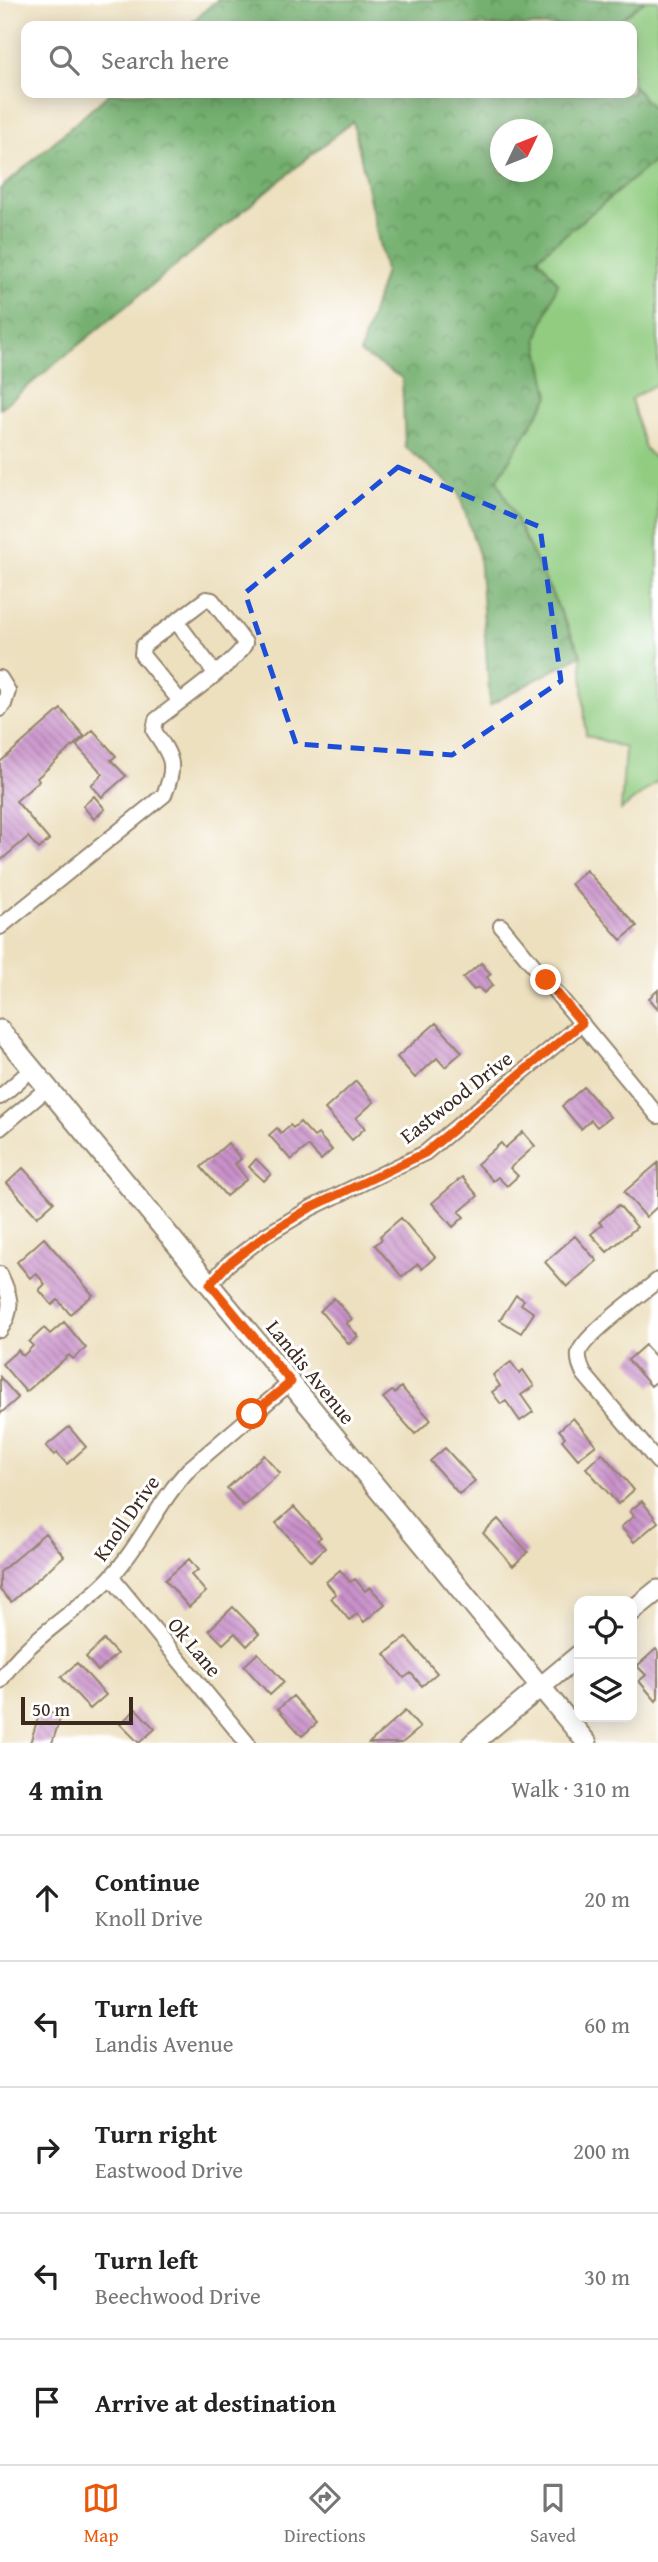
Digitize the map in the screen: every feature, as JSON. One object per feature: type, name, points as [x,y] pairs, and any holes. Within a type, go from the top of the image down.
[{"type":"main road","name":"Landis Avenue","points":[[0,1030],[587,1743]]},
{"type":"main road","points":[[637,1607],[658,1590]]},
{"type":"main road","points":[[473,1743],[574,1659]]},
{"type":"street","points":[[0,927],[164,796],[173,766],[169,754],[154,731],[156,720],[180,701],[215,673],[243,651],[245,643],[212,600],[205,599],[143,646],[142,655],[180,701]]},
{"type":"street","points":[[176,621],[215,673]]},
{"type":"street","points":[[0,678],[8,691],[0,709]]},
{"type":"street","points":[[500,926],[658,1116]]},
{"type":"street","name":"Eastwood Drive","points":[[210,1284],[228,1264],[266,1235],[310,1208],[425,1153],[582,1023]]},
{"type":"street","points":[[0,1097],[32,1069]]},
{"type":"street","points":[[0,1128],[48,1088]]},
{"type":"street","points":[[0,1273],[11,1297],[6,1321],[0,1329]]},
{"type":"street","points":[[658,1280],[588,1337],[579,1353],[584,1374],[658,1462]]},
{"type":"street","name":"Knoll Drive","points":[[0,1681],[20,1657],[111,1577],[189,1469],[291,1382]]},
{"type":"street","name":"Ok Lane","points":[[111,1577],[247,1743]]},
{"type":"highlighted area","points":[[398,467],[540,527],[561,681],[452,755],[296,744],[245,593]]},
{"type":"green space","points":[[217,0],[645,0],[619,21],[193,21]]},
{"type":"green space","points":[[645,0],[658,0],[658,115],[637,90],[637,21],[619,21]]},
{"type":"green space","points":[[637,90],[658,115],[658,158],[538,257],[558,283],[537,339],[549,396],[497,480],[581,655],[490,705],[479,555],[458,491],[405,447],[402,378],[360,353],[385,271],[353,121],[0,409],[0,189],[104,98],[637,98]]},
{"type":"green space","points":[[658,158],[658,383],[631,399],[645,448],[658,463],[658,781],[621,810],[625,748],[586,735],[581,654],[497,480],[549,396],[536,339],[558,283],[538,257]]},
{"type":"building","points":[[61,709],[84,736],[37,778],[39,781],[16,801],[49,840],[39,849],[28,837],[0,861],[0,762]]},
{"type":"building","points":[[93,730],[116,756],[111,760],[126,776],[102,797],[91,785],[103,774],[76,745]]},
{"type":"building","points":[[94,796],[105,809],[94,819],[83,806]]},
{"type":"building","points":[[586,870],[637,926],[621,940],[571,884]]},
{"type":"building","points":[[481,963],[491,974],[487,977],[493,985],[484,993],[478,987],[474,990],[463,978]]},
{"type":"building","points":[[658,990],[658,1009],[649,998]]},
{"type":"building","points":[[436,1023],[462,1052],[445,1067],[437,1058],[415,1078],[397,1057]]},
{"type":"building","points":[[356,1081],[374,1102],[356,1118],[365,1128],[352,1140],[325,1109]]},
{"type":"building","points":[[584,1087],[610,1117],[597,1127],[591,1120],[581,1129],[562,1106]]},
{"type":"building","points":[[300,1122],[314,1137],[318,1134],[332,1150],[321,1160],[308,1146],[291,1160],[269,1135],[277,1128],[281,1133],[290,1125],[293,1128]]},
{"type":"building","points":[[523,1132],[535,1146],[510,1168],[518,1176],[507,1186],[498,1177],[493,1181],[477,1164],[501,1143],[505,1148]]},
{"type":"building","points":[[228,1143],[241,1159],[235,1164],[247,1179],[226,1196],[201,1167]]},
{"type":"building","points":[[256,1159],[271,1174],[264,1181],[249,1167]]},
{"type":"building","points":[[658,1163],[658,1206],[646,1217],[624,1192]]},
{"type":"building","points":[[23,1168],[54,1202],[37,1217],[7,1183]]},
{"type":"building","points":[[462,1177],[478,1196],[459,1212],[464,1217],[453,1227],[432,1203]]},
{"type":"building","points":[[619,1205],[637,1227],[607,1252],[591,1234],[602,1225],[599,1222]]},
{"type":"building","points":[[401,1218],[435,1257],[422,1269],[418,1264],[402,1277],[375,1245],[382,1239],[380,1236]]},
{"type":"building","points":[[575,1236],[597,1261],[567,1287],[545,1262]]},
{"type":"building","points":[[44,1238],[93,1295],[70,1314],[58,1300],[52,1305],[39,1290],[45,1284],[36,1273],[30,1278],[17,1262]]},
{"type":"building","points":[[516,1295],[524,1300],[521,1304],[534,1313],[521,1333],[500,1320]]},
{"type":"building","points":[[334,1298],[352,1319],[346,1323],[358,1336],[349,1344],[320,1311]]},
{"type":"building","points":[[64,1322],[86,1348],[73,1359],[69,1355],[26,1392],[2,1364],[18,1350],[23,1356],[33,1346],[29,1342],[44,1328],[50,1334]]},
{"type":"building","points":[[645,1345],[658,1359],[658,1384],[656,1382],[651,1386],[628,1360]]},
{"type":"building","points":[[511,1362],[519,1373],[523,1370],[534,1386],[521,1395],[533,1412],[520,1421],[506,1401],[501,1404],[492,1392],[500,1386],[493,1375]]},
{"type":"building","points":[[0,1377],[18,1398],[0,1414]]},
{"type":"building","points":[[401,1387],[431,1420],[415,1434],[383,1398]]},
{"type":"building","points":[[573,1418],[596,1445],[578,1459],[562,1440],[565,1437],[559,1430]]},
{"type":"building","points":[[69,1427],[86,1447],[67,1464],[46,1446]]},
{"type":"building","points":[[445,1448],[475,1481],[459,1494],[430,1461]]},
{"type":"building","points":[[602,1453],[634,1490],[618,1504],[586,1468]]},
{"type":"building","points":[[264,1455],[280,1473],[243,1506],[227,1488]]},
{"type":"building","points":[[642,1501],[658,1522],[634,1542],[621,1527],[634,1516],[630,1511]]},
{"type":"building","points":[[294,1507],[321,1537],[317,1540],[325,1548],[311,1561],[276,1523]]},
{"type":"building","points":[[498,1519],[528,1552],[513,1566],[483,1533]]},
{"type":"building","points":[[45,1533],[64,1556],[11,1602],[0,1590],[0,1572]]},
{"type":"building","points":[[189,1559],[198,1570],[191,1575],[206,1592],[189,1607],[165,1580]]},
{"type":"building","points":[[340,1570],[350,1582],[355,1579],[365,1591],[370,1587],[385,1604],[364,1622],[357,1614],[349,1620],[331,1598],[336,1594],[326,1582]]},
{"type":"building","points":[[233,1607],[259,1634],[247,1646],[235,1633],[223,1644],[209,1630]]},
{"type":"building","points":[[406,1637],[437,1673],[422,1686],[411,1673],[404,1678],[385,1654]]},
{"type":"building","points":[[104,1640],[117,1654],[98,1671],[86,1657]]},
{"type":"building","points":[[656,1649],[656,1701],[639,1681],[646,1675],[637,1666]]},
{"type":"building","points":[[258,1653],[284,1682],[270,1695],[244,1666]]},
{"type":"building","points":[[77,1663],[106,1695],[90,1709],[61,1677]]},
{"type":"building","points":[[293,1696],[317,1723],[302,1736],[278,1709]]},
{"type":"building","points":[[41,1709],[61,1716],[52,1743],[30,1743]]},
{"type":"building","points":[[136,1709],[155,1729],[139,1743],[120,1724]]},
{"type":"building","points":[[405,1711],[420,1728],[402,1743],[369,1743]]},
{"type":"route","points":[[252,1414],[291,1382],[210,1284],[228,1264],[266,1235],[310,1208],[425,1153],[582,1023],[546,980]]}]
